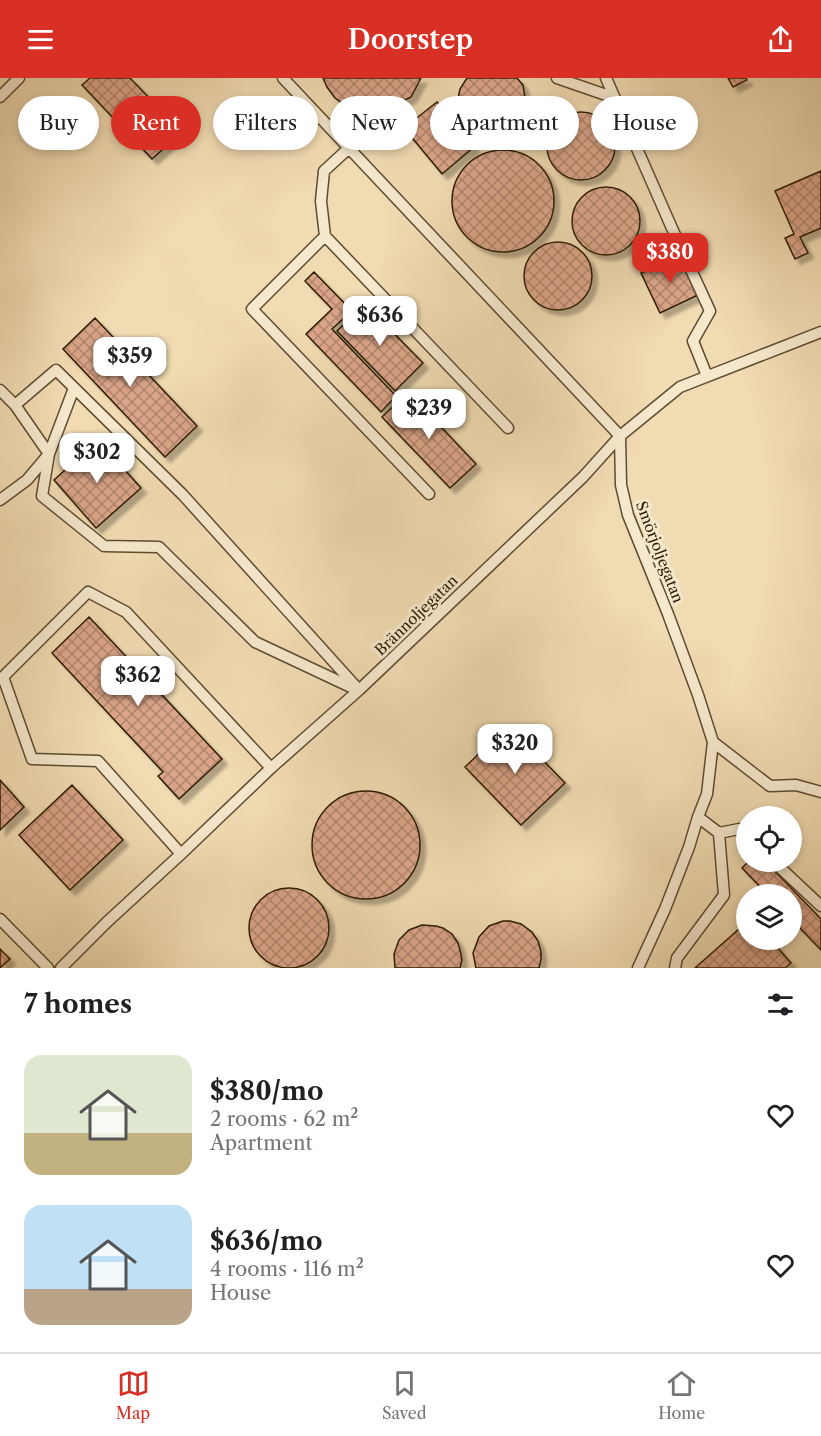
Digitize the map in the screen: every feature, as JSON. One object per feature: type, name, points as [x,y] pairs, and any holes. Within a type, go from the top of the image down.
[{"type":"lane","points":[[0,97],[18,78]]},
{"type":"lane","points":[[283,78],[330,128]]},
{"type":"lane","points":[[557,78],[609,96]]},
{"type":"lane","points":[[606,78],[614,96]]},
{"type":"lane","points":[[347,150],[324,171],[321,201],[324,236],[508,428]]},
{"type":"lane","points":[[351,150],[620,436]]},
{"type":"lane","points":[[638,150],[710,310],[693,342],[707,376]]},
{"type":"lane","points":[[324,236],[252,309],[429,494]]},
{"type":"lane","name":"Brännoljegatan","points":[[61,968],[107,922],[271,768],[359,690],[583,477],[620,436],[680,387],[821,332]]},
{"type":"lane","points":[[15,405],[56,370],[183,495],[359,690]]},
{"type":"lane","points":[[74,388],[49,454],[42,496],[104,546],[159,547],[255,642],[359,690]]},
{"type":"lane","points":[[0,390],[15,405],[49,454]]},
{"type":"lane","name":"Smörjoljegatan","points":[[620,436],[621,484],[628,515],[695,685],[713,742],[707,794],[665,909],[638,968]]},
{"type":"lane","points":[[0,500],[27,480],[49,454]]},
{"type":"lane","points":[[181,854],[98,761],[32,759],[28,748],[3,677],[88,592],[126,612],[271,768]]},
{"type":"lane","points":[[713,742],[770,786],[796,785],[821,792]]},
{"type":"lane","points":[[675,968],[677,958],[724,895],[719,833],[698,817]]},
{"type":"lane","points":[[719,833],[736,830]]},
{"type":"lane","points":[[785,872],[821,906]]},
{"type":"lane","points":[[0,919],[48,968]]},
{"type":"building","points":[[90,78],[130,78],[147,96],[111,96],[111,116],[99,103],[99,96],[92,96],[82,85]]},
{"type":"building","points":[[323,78],[421,78],[412,96],[334,96]]},
{"type":"building","points":[[467,78],[517,78],[523,85],[525,96],[459,96]]},
{"type":"building","points":[[728,78],[746,78],[747,80],[733,87]]},
{"type":"building","points":[[430,108],[430,150],[470,150],[442,174],[418,145],[418,117]]},
{"type":"building","points":[[579,112],[591,114],[591,150],[614,150],[614,153],[609,165],[600,174],[588,179],[574,179],[557,170],[548,150],[579,150]]},
{"type":"building","points":[[143,150],[162,150],[152,159]]},
{"type":"building","points":[[493,151],[513,151],[531,159],[545,173],[553,191],[553,211],[545,229],[531,243],[513,251],[493,251],[475,243],[461,229],[453,211],[453,191],[461,173],[475,159]]},
{"type":"building","points":[[821,171],[821,228],[800,237],[808,253],[795,259],[785,238],[794,234],[775,191]]},
{"type":"building","points":[[606,187],[619,190],[630,197],[637,208],[640,221],[637,234],[630,245],[619,252],[606,255],[593,252],[582,245],[575,234],[572,221],[575,208],[582,197],[593,190]]},
{"type":"building","points":[[558,242],[571,245],[582,252],[589,263],[592,276],[589,289],[582,300],[571,307],[558,310],[545,307],[534,300],[527,289],[524,276],[527,263],[534,252],[545,245]]},
{"type":"building","points":[[680,255],[698,295],[660,313],[641,273]]},
{"type":"building","points":[[314,272],[352,311],[332,329],[396,396],[381,412],[306,334],[332,309],[305,281]]},
{"type":"building","points":[[365,304],[423,363],[395,391],[337,331]]},
{"type":"building","points":[[95,318],[197,426],[165,457],[63,349]]},
{"type":"building","points":[[408,392],[476,464],[450,488],[382,417]]},
{"type":"building","points":[[98,440],[141,488],[96,528],[54,480]]},
{"type":"building","points":[[89,617],[222,759],[179,799],[158,776],[163,772],[52,653]]},
{"type":"building","points":[[509,725],[565,783],[521,825],[465,767]]},
{"type":"building","points":[[0,780],[24,807],[0,830]]},
{"type":"building","points":[[72,785],[123,840],[70,890],[19,835]]},
{"type":"building","points":[[366,791],[387,795],[404,807],[416,824],[420,845],[416,866],[404,883],[387,895],[366,899],[345,895],[328,883],[316,866],[312,845],[316,824],[328,807],[345,795]]},
{"type":"building","points":[[746,872],[776,872],[787,884],[757,884]]},
{"type":"building","points":[[289,888],[304,891],[317,900],[326,913],[329,928],[326,943],[317,956],[304,965],[289,968],[274,965],[261,956],[252,943],[249,928],[252,913],[261,900],[274,891]]},
{"type":"building","points":[[802,899],[821,919],[821,950],[802,930]]},
{"type":"building","points":[[503,921],[521,924],[532,932],[541,952],[539,968],[476,968],[473,953],[479,937],[489,926]]},
{"type":"building","points":[[422,925],[443,928],[452,934],[460,950],[462,960],[460,968],[395,968],[394,954],[399,940],[409,930]]},
{"type":"building","points":[[736,932],[736,950],[780,950],[791,963],[785,968],[695,968]]},
{"type":"building","points":[[0,949],[10,959],[0,968]]}]
